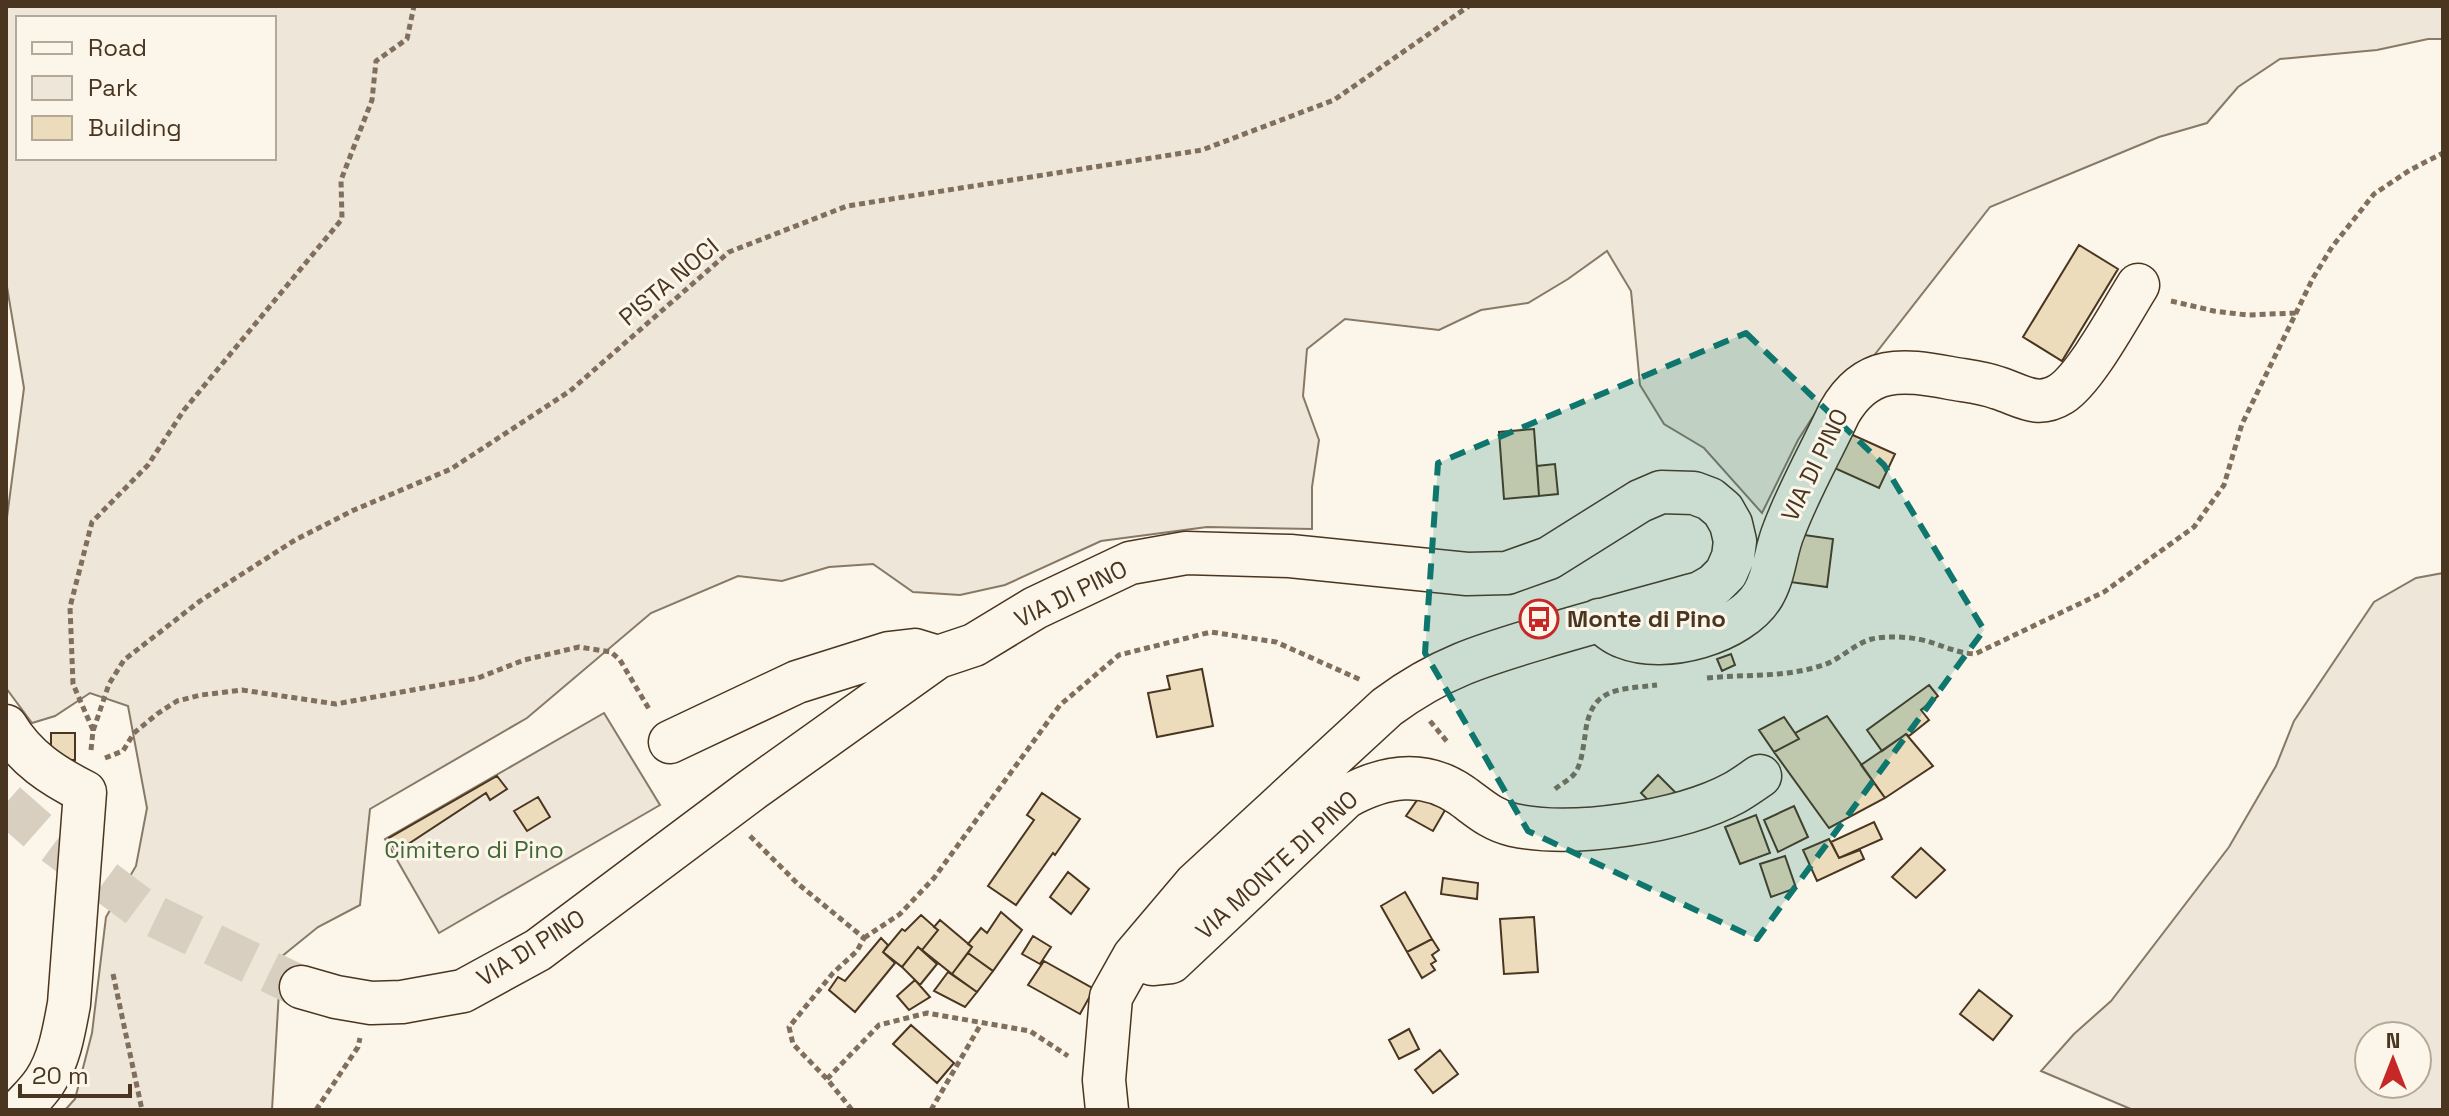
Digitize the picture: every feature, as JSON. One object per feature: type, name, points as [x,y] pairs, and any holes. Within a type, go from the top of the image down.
[{"type":"street","name":"VIA DI PINO","points":[[1599,620],[1626,639],[1672,642],[1711,634],[1735,622],[1763,595],[1783,531],[1847,397],[1889,372],[1905,371],[1984,383],[2034,402],[2048,400],[2062,393],[2083,371],[2134,291]]},
{"type":"street","name":"VIA DI PINO","points":[[301,987],[371,1003],[402,1002],[463,991],[538,950],[753,789],[938,657],[974,645],[1035,608],[1130,563],[1186,553],[1245,554],[1467,574],[1507,573],[1549,558],[1640,501],[1661,492],[1694,493],[1710,499],[1723,510],[1731,524],[1735,541],[1726,573],[1714,585],[1700,593],[1471,659],[1415,686],[1404,710],[1195,884],[1134,956],[1111,997],[1104,1080],[1107,1110]]},
{"type":"street","points":[[670,742],[797,682],[823,673],[889,653],[915,650],[938,657]]},
{"type":"street","points":[[6,726],[36,762],[55,777],[87,778],[65,1029],[58,1055],[45,1081],[20,1110]]},
{"type":"street","name":"VIA MONTE DI PINO","points":[[1134,956],[1152,964],[1171,962],[1346,797],[1365,786],[1404,778],[1430,779],[1461,795],[1492,818],[1511,825],[1549,831],[1607,827],[1675,816],[1732,794],[1760,776]]},
{"type":"path","points":[[93,731],[73,684],[70,607],[92,522],[148,465],[184,410],[342,219],[341,180],[372,100],[376,61],[407,39],[414,6]]},
{"type":"path","name":"PISTA NOCI","points":[[87,778],[93,731],[109,684],[124,660],[200,601],[295,540],[354,510],[451,469],[570,391],[729,252],[847,206],[1202,150],[1334,100],[1469,6]]},
{"type":"path","points":[[1695,680],[1778,676],[1814,668],[1826,665],[1870,639],[1916,639],[1961,653],[1975,654],[2104,592],[2194,527],[2224,485],[2242,424],[2313,278],[2332,247],[2374,194],[2443,153]]},
{"type":"path","points":[[2134,291],[2214,311],[2247,315],[2297,313]]},
{"type":"path","points":[[852,1110],[793,1044],[789,1027],[833,973],[857,951],[864,938],[900,914],[934,878],[1060,705],[1119,655],[1211,632],[1276,642],[1360,678],[1404,710],[1466,764],[1469,780],[1461,795]]},
{"type":"path","points":[[87,778],[123,751],[134,733],[177,701],[242,690],[336,704],[478,678],[524,660],[579,647],[611,652],[620,660],[670,742]]},
{"type":"path","points":[[1511,825],[1575,773],[1583,750],[1587,715],[1593,703],[1616,690],[1663,684]]},
{"type":"path","points":[[743,829],[797,883],[864,938]]},
{"type":"path","points":[[316,1110],[358,1047],[371,1003]]},
{"type":"path","points":[[827,1079],[879,1025],[927,1013],[1030,1031]]},
{"type":"path","points":[[931,1110],[981,1024]]},
{"type":"highlighted area","points":[[1746,333],[1884,465],[1984,630],[1757,939],[1528,831],[1425,653],[1438,463]]},
{"type":"green space","points":[[6,6],[2443,6],[2443,39],[2428,39],[2377,50],[2280,59],[2238,87],[2207,123],[2159,137],[1990,207],[1872,358],[1832,387],[1798,440],[1762,513],[1704,448],[1664,424],[1640,385],[1631,291],[1607,251],[1528,303],[1481,310],[1439,330],[1345,319],[1307,349],[1303,396],[1319,440],[1312,487],[1312,529],[1207,527],[1101,541],[1005,585],[960,595],[913,592],[873,564],[829,567],[782,581],[738,576],[651,613],[527,718],[370,809],[360,905],[318,927],[281,957],[272,1110],[65,1110],[75,1099],[92,1033],[106,917],[136,866],[147,808],[128,706],[90,693],[55,716],[32,723],[6,688],[6,525],[24,388],[6,281]]},
{"type":"green space","points":[[2443,573],[2443,1110],[2133,1110],[2041,1071],[2074,1034],[2111,1001],[2229,847],[2276,766],[2294,721],[2374,602],[2416,578]]},
{"type":"green space","name":"Cimitero di Pino","points":[[604,713],[660,805],[439,933],[385,839]]},
{"type":"building","points":[[2079,245],[2118,269],[2062,361],[2023,337]]},
{"type":"building","points":[[1534,429],[1539,496],[1504,499],[1499,432]]},
{"type":"building","points":[[1846,432],[1895,454],[1879,488],[1830,466]]},
{"type":"building","points":[[1555,464],[1558,494],[1539,496],[1537,466]]},
{"type":"building","points":[[1790,533],[1833,539],[1827,587],[1783,581]]},
{"type":"building","points":[[1731,654],[1735,665],[1722,671],[1717,659]]},
{"type":"building","points":[[1202,669],[1213,726],[1157,737],[1148,693],[1170,689],[1167,676]]},
{"type":"building","points":[[1929,685],[1938,696],[1921,710],[1929,720],[1882,751],[1867,730]]},
{"type":"building","points":[[1827,716],[1885,798],[1829,828],[1774,752],[1799,739],[1795,733]]},
{"type":"building","points":[[1784,717],[1799,739],[1774,752],[1759,730]]},
{"type":"building","points":[[51,733],[75,733],[75,760],[51,760]]},
{"type":"building","points":[[1906,734],[1933,766],[1885,798],[1861,765]]},
{"type":"building","points":[[1658,775],[1676,793],[1659,811],[1641,793]]},
{"type":"building","points":[[497,776],[507,789],[490,800],[486,793],[396,852],[389,838]]},
{"type":"building","points":[[1042,793],[1080,819],[1016,905],[988,886],[1034,820],[1027,815]]},
{"type":"building","points":[[1422,793],[1448,805],[1433,831],[1406,816]]},
{"type":"building","points":[[538,797],[550,817],[527,831],[514,811]]},
{"type":"building","points":[[1794,806],[1808,837],[1778,852],[1764,820]]},
{"type":"building","points":[[1756,815],[1770,853],[1740,864],[1725,827]]},
{"type":"building","points":[[1874,822],[1882,839],[1839,858],[1831,842]]},
{"type":"building","points":[[1829,839],[1839,858],[1860,850],[1864,859],[1817,881],[1803,850]]},
{"type":"building","points":[[1921,848],[1945,870],[1916,898],[1892,877]]},
{"type":"building","points":[[1785,856],[1796,888],[1771,897],[1760,864]]},
{"type":"building","points":[[1068,872],[1089,889],[1071,914],[1050,897]]},
{"type":"building","points":[[1443,878],[1478,883],[1477,899],[1441,894]]},
{"type":"building","points":[[1405,892],[1432,939],[1407,952],[1381,906]]},
{"type":"building","points":[[1001,912],[1022,930],[993,971],[968,953],[972,947],[968,944],[981,928],[987,933]]},
{"type":"building","points":[[921,915],[938,930],[922,950],[918,947],[902,967],[883,952],[902,929],[905,931]]},
{"type":"building","points":[[1534,917],[1538,972],[1504,974],[1500,919]]},
{"type":"building","points":[[940,920],[972,947],[952,974],[922,950],[938,930],[934,927]]},
{"type":"building","points":[[1033,936],[1051,947],[1040,964],[1022,954]]},
{"type":"building","points":[[881,938],[888,945],[883,952],[895,963],[855,1012],[829,990],[838,977],[845,981]]},
{"type":"building","points":[[1432,939],[1439,950],[1432,955],[1436,961],[1431,964],[1435,970],[1422,978],[1407,952]]},
{"type":"building","points":[[918,947],[937,964],[920,985],[902,967]]},
{"type":"building","points":[[968,953],[993,971],[977,992],[952,974]]},
{"type":"building","points":[[1044,961],[1094,989],[1080,1014],[1028,985]]},
{"type":"building","points":[[948,972],[977,992],[965,1007],[934,991]]},
{"type":"building","points":[[915,980],[930,997],[909,1010],[897,996]]},
{"type":"building","points":[[1979,990],[2012,1016],[1993,1040],[1960,1014]]},
{"type":"building","points":[[911,1025],[954,1063],[937,1083],[893,1044]]},
{"type":"building","points":[[1409,1029],[1419,1049],[1399,1059],[1389,1040]]},
{"type":"building","points":[[1440,1050],[1458,1074],[1433,1093],[1415,1070]]},
{"type":"tunnel","points":[[6,803],[40,833],[146,912],[301,987]]},
{"type":"place","name":"Monte di Pino","points":[[1539,619]]}]
